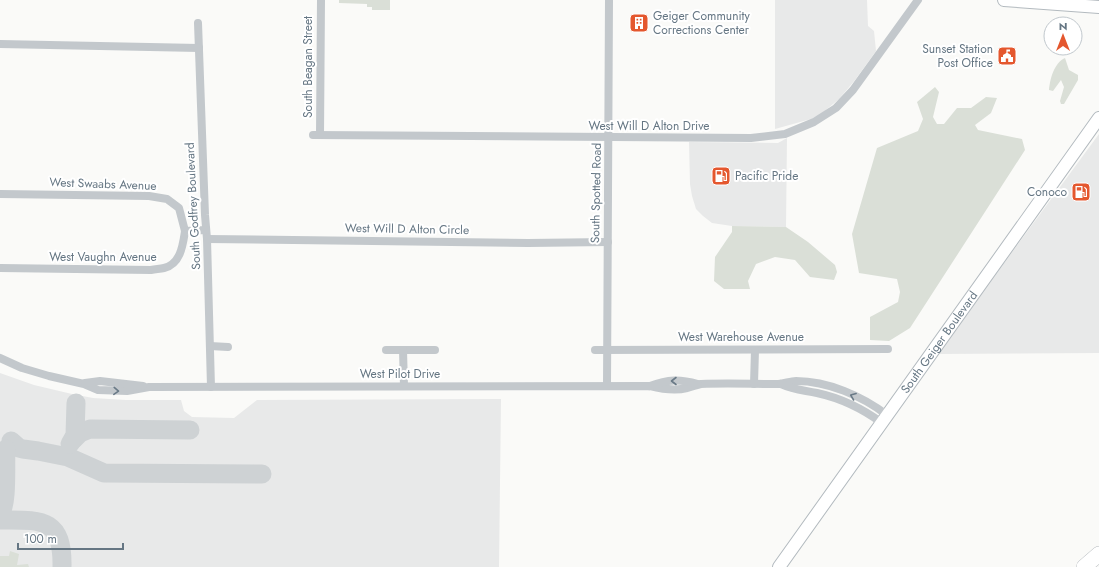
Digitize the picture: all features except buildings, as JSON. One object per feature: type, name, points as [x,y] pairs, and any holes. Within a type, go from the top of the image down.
[{"type":"highway","points":[[1084,567],[1099,554]]},
{"type":"street","name":"South Beagan Street","points":[[316,135],[321,0]]},
{"type":"street","name":"South Spotted Road","points":[[607,386],[610,0]]},
{"type":"street","name":"West Will D Alton Drive","points":[[316,135],[751,138],[785,134],[814,122],[836,108],[853,90],[918,0]]},
{"type":"street","points":[[1004,0],[1099,7]]},
{"type":"street","name":"South Godfrey Boulevard","points":[[198,23],[211,387]]},
{"type":"street","points":[[0,44],[199,48]]},
{"type":"street","name":"South Geiger Boulevard","points":[[779,567],[1099,118]]},
{"type":"street","name":"West Swaabs Avenue","points":[[0,194],[149,196],[167,199],[179,208],[186,231]]},
{"type":"street","points":[[186,231],[206,235]]},
{"type":"street","name":"West Vaughn Avenue","points":[[0,268],[151,270],[166,268],[177,260],[183,245],[186,231]]},
{"type":"street","name":"West Will D Alton Circle","points":[[206,235],[608,242]]},
{"type":"street","points":[[210,346],[228,347]]},
{"type":"street","name":"West Warehouse Avenue","points":[[595,350],[888,349]]},
{"type":"street","points":[[386,350],[435,350]]},
{"type":"street","points":[[403,350],[404,386]]},
{"type":"street","points":[[754,384],[755,350]]},
{"type":"street","name":"West Pilot Drive","points":[[0,358],[22,368],[49,376],[84,384],[98,390],[115,391],[149,388],[404,386],[650,386],[662,389],[686,388],[699,384],[781,384],[796,381],[820,384],[860,398],[876,407],[884,419]]},
{"type":"shaded area","points":[[339,0],[390,0],[390,10],[372,10],[372,7],[367,7],[367,4],[339,3]]},
{"type":"shaded area","points":[[775,0],[867,0],[868,26],[874,31],[876,51],[839,99],[821,114],[811,119],[775,129]]},
{"type":"shaded area","points":[[1065,58],[1069,70],[1078,75],[1078,80],[1064,104],[1061,104],[1060,101],[1064,87],[1061,80],[1053,91],[1049,90],[1050,81],[1055,67]]},
{"type":"shaded area","points":[[935,87],[939,92],[933,117],[937,124],[944,124],[957,108],[971,108],[986,97],[997,98],[991,113],[975,125],[978,130],[1022,139],[1025,150],[910,328],[889,341],[870,340],[870,317],[898,302],[900,292],[897,279],[859,273],[852,234],[877,148],[918,131],[923,119],[917,102]]},
{"type":"shaded area","points":[[1099,134],[1099,353],[937,354]]},
{"type":"shaded area","points":[[787,138],[786,227],[732,226],[712,223],[696,209],[690,184],[689,142],[778,143]]},
{"type":"shaded area","points":[[732,226],[786,227],[808,242],[835,265],[837,272],[834,280],[810,277],[795,260],[775,257],[756,264],[748,281],[750,289],[724,289],[714,281],[715,257],[732,232]]},
{"type":"shaded area","points":[[0,373],[34,385],[93,398],[126,400],[181,400],[184,411],[192,417],[234,418],[257,400],[501,399],[499,567],[0,567]]},
{"type":"shaded area","points":[[10,551],[19,554],[17,565],[28,564],[29,567],[0,567],[0,556],[9,556]]},
{"type":"taxiway","points":[[70,444],[75,435],[76,403]]},
{"type":"taxiway","points":[[73,440],[80,433],[90,429],[190,430]]},
{"type":"taxiway","points":[[11,441],[19,448],[68,457],[104,473],[262,474]]},
{"type":"taxiway","points":[[0,514],[3,509],[5,493],[6,449]]},
{"type":"taxiway","points":[[0,520],[27,520],[38,522],[47,525],[54,530],[61,551],[62,567]]},
{"type":"place","name":"Geiger Community Corrections Center","points":[[639,23]]},
{"type":"place","name":"Sunset Station Post Office","points":[[1007,56]]},
{"type":"place","name":"Pacific Pride","points":[[721,176]]},
{"type":"place","name":"Conoco","points":[[1081,192]]}]
